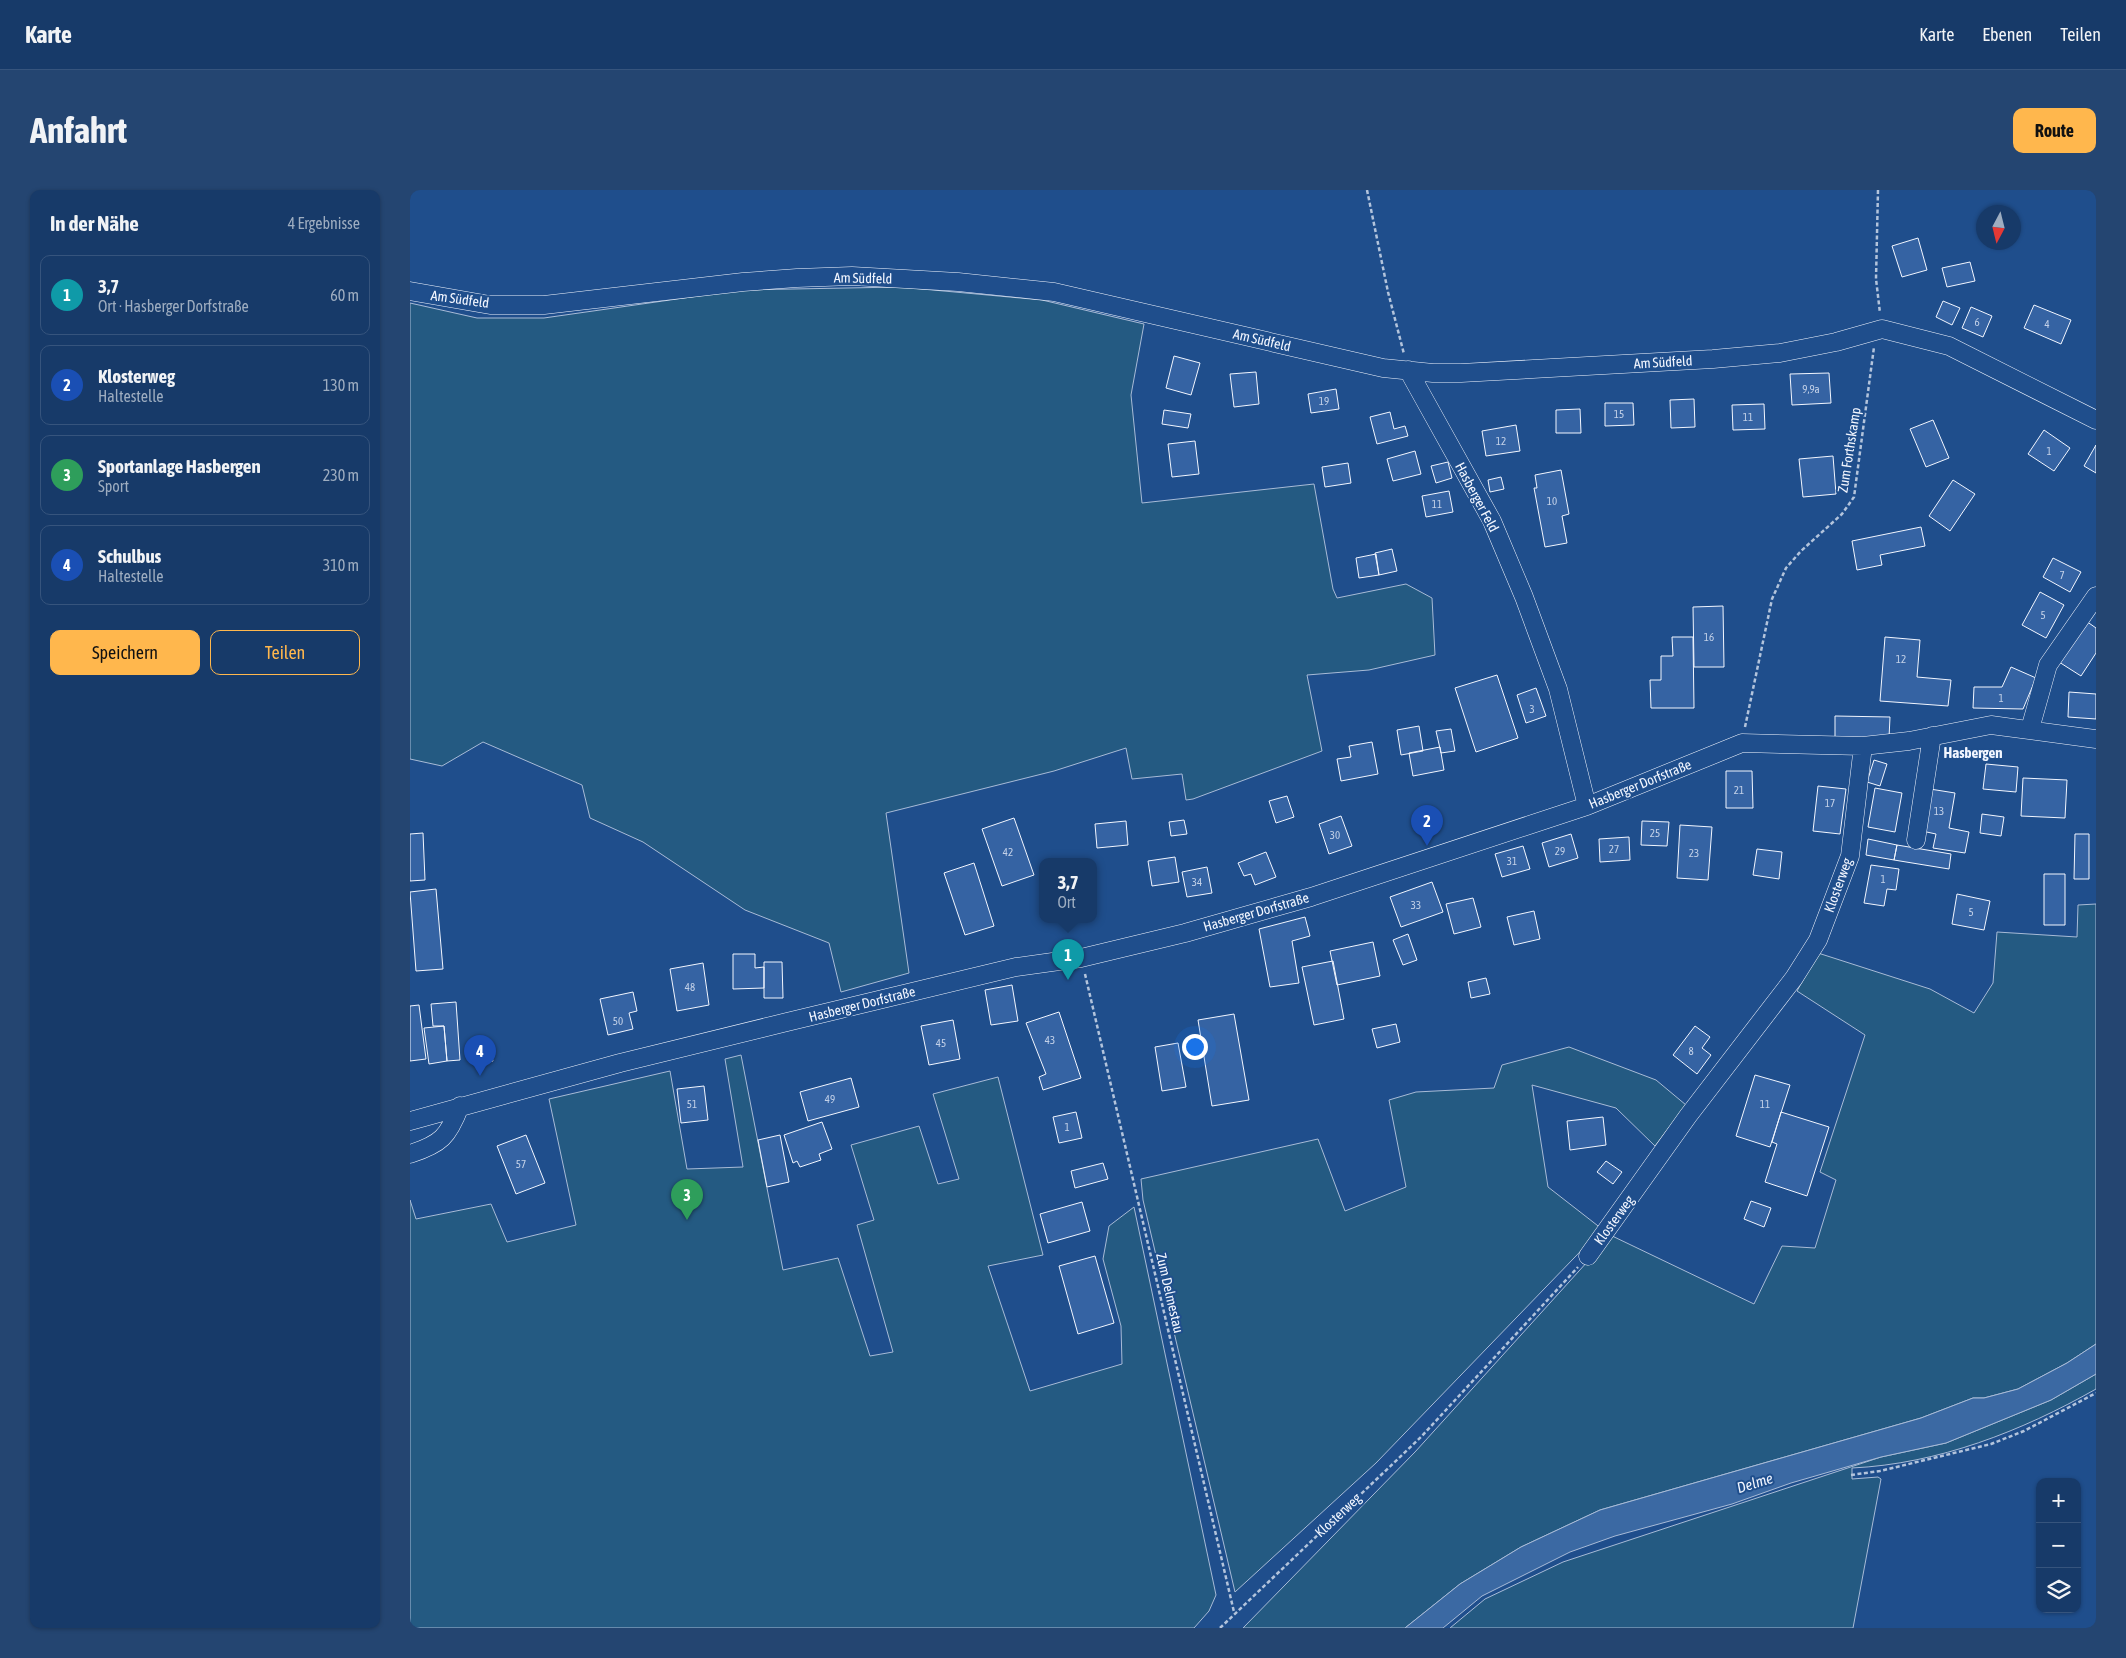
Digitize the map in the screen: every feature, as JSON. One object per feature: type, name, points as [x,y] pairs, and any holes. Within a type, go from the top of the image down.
[{"type":"street","name":"Am Südfeld","points":[[410,291],[490,305],[544,305],[743,282],[797,278],[852,276],[966,282],[1054,292],[1383,368],[1461,373],[1712,360],[1780,354],[1836,342],[1882,329]]},
{"type":"street","points":[[1882,329],[1949,346],[2096,420]]},
{"type":"street","name":"Hasberger Feld","points":[[1408,370],[1492,521],[1524,598],[1558,688],[1586,806]]},
{"type":"street","points":[[2030,729],[2048,665],[2096,596]]},
{"type":"street","name":"Hasberger Dorfstraße","points":[[410,1121],[620,1064],[1006,970],[1081,958],[1185,933],[1311,897],[1586,806],[1742,743],[1863,746],[1992,725],[2096,739]]},
{"type":"street","points":[[1916,840],[1932,736]]},
{"type":"street","name":"Klosterweg","points":[[1588,1256],[1688,1116],[1794,978],[1818,940],[1850,856],[1863,746]]},
{"type":"street","points":[[410,1154],[435,1146],[453,1123],[460,1106]]},
{"type":"path","points":[[1367,190],[1388,292],[1408,370]]},
{"type":"path","points":[[1878,190],[1876,279],[1882,329]]},
{"type":"path","name":"Zum Forthskamp","points":[[1742,743],[1772,599],[1786,568],[1801,551],[1842,514],[1854,497],[1872,351],[1882,329]]},
{"type":"path","name":"Zum Delmestau","points":[[1081,958],[1234,1612]]},
{"type":"path","name":"Klosterweg","points":[[1234,1612],[1421,1437],[1588,1256]]},
{"type":"path","points":[[1851,1476],[1880,1471],[1992,1444],[2024,1431],[2096,1393]]},
{"type":"path","points":[[1220,1628],[1234,1612]]},
{"type":"shaded area","points":[[900,287],[1042,300],[1144,324],[1131,395],[1142,503],[1314,484],[1333,589],[1337,598],[1406,584],[1432,598],[1435,655],[1369,670],[1307,675],[1322,751],[1193,799],[1186,800],[1182,774],[1132,779],[1126,748],[1054,771],[886,813],[909,973],[841,992],[829,943],[745,910],[643,842],[590,818],[582,785],[483,742],[442,766],[410,759],[410,303],[477,318],[544,318],[740,290]]},
{"type":"shaded area","points":[[2096,904],[2096,1344],[2067,1363],[2018,1389],[1984,1398],[1973,1398],[1921,1418],[1600,1510],[1521,1547],[1460,1584],[1405,1628],[1243,1628],[1415,1452],[1598,1250],[1608,1234],[1754,1304],[1782,1246],[1815,1248],[1836,1180],[1820,1172],[1865,1035],[1797,991],[1818,953],[1930,989],[1974,1013],[1993,983],[1997,932],[2077,937],[2078,905]]},
{"type":"shaded area","points":[[1569,1047],[1656,1080],[1686,1105],[1655,1146],[1616,1108],[1532,1085],[1548,1187],[1602,1229],[1376,1463],[1235,1592],[1143,1200],[1141,1179],[1318,1139],[1345,1211],[1406,1187],[1389,1100],[1416,1092],[1494,1088],[1502,1065]]},
{"type":"shaded area","points":[[741,1055],[783,1270],[838,1258],[870,1356],[893,1352],[857,1225],[874,1220],[851,1145],[919,1126],[938,1184],[959,1179],[933,1094],[998,1077],[1043,1255],[988,1266],[1030,1391],[1122,1364],[1121,1326],[1103,1259],[1109,1226],[1134,1207],[1216,1595],[1209,1611],[1194,1628],[410,1628],[410,1200],[416,1219],[491,1204],[507,1242],[576,1225],[549,1099],[670,1071],[687,1169],[743,1167],[725,1059]]},
{"type":"shaded area","points":[[2096,1374],[2096,1389],[2039,1418],[1978,1443],[1916,1460],[1852,1468],[1852,1479],[1878,1477],[1881,1479],[1853,1628],[1450,1628],[1485,1599],[1563,1562],[1881,1457],[1946,1443],[2051,1400]]},
{"type":"water","name":"Delme","points":[[2096,1344],[2096,1374],[2051,1400],[1946,1443],[1881,1457],[1791,1483],[1732,1504],[1615,1536],[1570,1552],[1482,1596],[1443,1628],[1405,1628],[1460,1584],[1521,1547],[1600,1510],[1921,1418],[1973,1398],[1984,1398],[2018,1389],[2067,1363]]},
{"type":"building","points":[[1918,238],[1927,270],[1902,277],[1892,246]]},
{"type":"building","points":[[1970,262],[1975,281],[1947,287],[1942,268]]},
{"type":"building","points":[[1943,301],[1960,308],[1952,325],[1936,317]]},
{"type":"building","points":[[2034,305],[2071,320],[2061,344],[2024,328]]},
{"type":"building","points":[[1971,307],[1992,316],[1983,337],[1962,328]]},
{"type":"building","points":[[1174,356],[1200,363],[1191,395],[1166,388]]},
{"type":"building","points":[[1256,372],[1259,404],[1234,407],[1230,374]]},
{"type":"building","points":[[1829,373],[1831,403],[1792,405],[1790,374]]},
{"type":"building","points":[[1336,389],[1339,409],[1311,413],[1308,394]]},
{"type":"building","points":[[1694,399],[1695,427],[1671,428],[1670,400]]},
{"type":"building","points":[[1605,403],[1633,403],[1634,425],[1605,426]]},
{"type":"building","points":[[1764,404],[1765,429],[1733,430],[1732,405]]},
{"type":"building","points":[[1580,409],[1581,433],[1556,433],[1556,410]]},
{"type":"building","points":[[1164,410],[1191,414],[1188,428],[1162,424]]},
{"type":"building","points":[[1390,412],[1394,429],[1405,426],[1408,436],[1377,444],[1370,417]]},
{"type":"building","points":[[1933,420],[1949,458],[1926,467],[1910,429]]},
{"type":"building","points":[[1516,425],[1520,451],[1486,456],[1482,431]]},
{"type":"building","points":[[2044,430],[2070,448],[2054,471],[2028,454]]},
{"type":"building","points":[[1195,441],[1199,474],[1172,477],[1168,444]]},
{"type":"building","points":[[2096,445],[2096,473],[2084,466]]},
{"type":"building","points":[[1415,451],[1421,474],[1393,481],[1387,459]]},
{"type":"building","points":[[1833,456],[1836,494],[1803,497],[1799,459]]},
{"type":"building","points":[[1448,462],[1452,478],[1436,483],[1431,466]]},
{"type":"building","points":[[1348,463],[1351,483],[1325,487],[1322,467]]},
{"type":"building","points":[[1561,470],[1569,514],[1562,516],[1567,543],[1545,547],[1534,488],[1537,488],[1535,475]]},
{"type":"building","points":[[1501,477],[1504,489],[1490,492],[1488,480]]},
{"type":"building","points":[[1953,480],[1975,494],[1950,531],[1929,516]]},
{"type":"building","points":[[1449,491],[1453,512],[1426,517],[1422,496]]},
{"type":"building","points":[[1921,527],[1925,546],[1880,555],[1882,565],[1857,570],[1852,541]]},
{"type":"building","points":[[1392,549],[1397,571],[1379,575],[1375,553]]},
{"type":"building","points":[[1376,554],[1379,575],[1359,578],[1356,558]]},
{"type":"building","points":[[2053,558],[2081,572],[2070,592],[2043,577]]},
{"type":"building","points":[[2040,592],[2064,605],[2046,638],[2022,625]]},
{"type":"building","points":[[1723,606],[1724,667],[1694,667],[1693,607]]},
{"type":"building","points":[[2086,621],[2096,628],[2096,653],[2081,676],[2059,662]]},
{"type":"building","points":[[1672,637],[1693,637],[1694,708],[1651,708],[1650,680],[1661,680],[1661,656],[1673,656]]},
{"type":"building","points":[[1885,637],[1920,640],[1917,677],[1951,680],[1948,706],[1880,701]]},
{"type":"building","points":[[2011,667],[2036,678],[2023,709],[1973,708],[1974,687],[2002,687]]},
{"type":"building","points":[[1497,675],[1518,738],[1476,752],[1455,688]]},
{"type":"building","points":[[1536,688],[1546,716],[1526,723],[1517,695]]},
{"type":"building","points":[[2069,692],[2096,694],[2096,719],[2068,717]]},
{"type":"building","points":[[1835,716],[1890,717],[1889,738],[1835,737]]},
{"type":"building","points":[[1419,726],[1423,751],[1401,755],[1397,730]]},
{"type":"building","points":[[1451,729],[1455,751],[1441,753],[1436,731]]},
{"type":"building","points":[[1372,742],[1378,774],[1341,781],[1337,759],[1351,757],[1349,746]]},
{"type":"building","points":[[1440,747],[1444,770],[1413,776],[1409,753]]},
{"type":"building","points":[[1874,760],[1887,764],[1880,786],[1867,782]]},
{"type":"building","points":[[1986,764],[2018,767],[2016,792],[1983,789]]},
{"type":"building","points":[[1726,771],[1752,771],[1753,808],[1726,808]]},
{"type":"building","points":[[2023,778],[2067,780],[2065,818],[2021,816]]},
{"type":"building","points":[[1818,786],[1846,789],[1840,834],[1813,831]]},
{"type":"building","points":[[1875,788],[1902,793],[1895,832],[1868,827]]},
{"type":"building","points":[[1930,789],[1955,793],[1949,828],[1969,832],[1965,853],[1933,848],[1936,834],[1922,831]]},
{"type":"building","points":[[1287,796],[1294,817],[1276,823],[1269,801]]},
{"type":"building","points":[[1982,814],[2004,817],[2001,836],[1980,833]]},
{"type":"building","points":[[1341,816],[1352,846],[1329,854],[1319,824]]},
{"type":"building","points":[[1014,818],[1034,875],[1002,886],[982,829]]},
{"type":"building","points":[[1184,820],[1187,834],[1171,836],[1169,822]]},
{"type":"building","points":[[1126,821],[1128,845],[1097,848],[1095,824]]},
{"type":"building","points":[[1642,821],[1669,822],[1667,846],[1641,845]]},
{"type":"building","points":[[1680,825],[1712,827],[1708,880],[1677,878]]},
{"type":"building","points":[[423,833],[425,880],[410,881],[410,834]]},
{"type":"building","points":[[1571,834],[1578,858],[1549,867],[1542,843]]},
{"type":"building","points":[[2075,834],[2089,834],[2089,879],[2074,879]]},
{"type":"building","points":[[1629,837],[1630,860],[1600,862],[1599,839]]},
{"type":"building","points":[[1868,839],[1897,845],[1894,860],[1866,855]]},
{"type":"building","points":[[1897,845],[1951,854],[1949,869],[1894,860]]},
{"type":"building","points":[[1523,846],[1530,869],[1502,877],[1495,854]]},
{"type":"building","points":[[1757,849],[1782,852],[1779,879],[1753,875]]},
{"type":"building","points":[[1266,852],[1276,877],[1255,885],[1251,874],[1244,876],[1238,863]]},
{"type":"building","points":[[1175,857],[1179,882],[1152,886],[1148,861]]},
{"type":"building","points":[[974,863],[994,926],[965,935],[944,873]]},
{"type":"building","points":[[1871,865],[1899,869],[1896,890],[1887,889],[1884,906],[1864,903]]},
{"type":"building","points":[[1207,867],[1212,893],[1187,897],[1182,872]]},
{"type":"building","points":[[2044,874],[2065,874],[2065,925],[2044,925]]},
{"type":"building","points":[[1432,882],[1443,912],[1401,927],[1390,897]]},
{"type":"building","points":[[436,889],[443,969],[416,971],[410,892]]},
{"type":"building","points":[[1957,894],[1990,901],[1984,930],[1952,924]]},
{"type":"building","points":[[1473,898],[1481,927],[1454,934],[1446,904]]},
{"type":"building","points":[[1534,911],[1540,939],[1514,945],[1507,917]]},
{"type":"building","points":[[1305,917],[1310,936],[1292,941],[1299,983],[1270,987],[1259,929]]},
{"type":"building","points":[[1408,934],[1417,960],[1403,965],[1393,940]]},
{"type":"building","points":[[1373,942],[1380,976],[1337,985],[1330,951]]},
{"type":"building","points":[[733,954],[755,954],[755,968],[764,967],[764,988],[733,989]]},
{"type":"building","points":[[1333,961],[1344,1019],[1314,1025],[1302,967]]},
{"type":"building","points":[[764,962],[782,962],[783,998],[764,998]]},
{"type":"building","points":[[703,963],[709,1005],[677,1011],[670,969]]},
{"type":"building","points":[[1486,978],[1490,994],[1471,998],[1468,982]]},
{"type":"building","points":[[1012,985],[1018,1021],[991,1025],[985,990]]},
{"type":"building","points":[[633,992],[637,1011],[629,1013],[633,1029],[608,1035],[600,999]]},
{"type":"building","points":[[456,1002],[460,1060],[447,1061],[444,1026],[433,1026],[431,1004]]},
{"type":"building","points":[[419,1005],[426,1059],[410,1061],[410,1006]]},
{"type":"building","points":[[1059,1012],[1081,1078],[1043,1090],[1039,1077],[1046,1074],[1026,1023]]},
{"type":"building","points":[[1234,1014],[1249,1100],[1212,1106],[1198,1020]]},
{"type":"building","points":[[953,1020],[960,1059],[929,1065],[921,1026]]},
{"type":"building","points":[[1396,1024],[1400,1042],[1377,1048],[1372,1029]]},
{"type":"building","points":[[444,1026],[447,1061],[429,1064],[424,1028]]},
{"type":"building","points":[[1695,1026],[1710,1037],[1702,1048],[1711,1055],[1697,1074],[1673,1055]]},
{"type":"building","points":[[488,1041],[493,1061],[475,1066],[470,1046]]},
{"type":"building","points":[[1178,1043],[1186,1087],[1162,1091],[1155,1047]]},
{"type":"building","points":[[1755,1075],[1790,1085],[1770,1147],[1736,1136]]},
{"type":"building","points":[[851,1078],[859,1107],[808,1121],[800,1092]]},
{"type":"building","points":[[704,1086],[708,1120],[681,1123],[677,1089]]},
{"type":"building","points":[[1076,1112],[1082,1138],[1059,1143],[1053,1117]]},
{"type":"building","points":[[1781,1112],[1829,1127],[1807,1196],[1765,1182],[1777,1144],[1772,1142]]},
{"type":"building","points":[[1603,1117],[1606,1145],[1570,1150],[1567,1121]]},
{"type":"building","points":[[822,1122],[832,1149],[819,1154],[821,1160],[800,1167],[797,1161],[793,1163],[784,1135]]},
{"type":"building","points":[[526,1135],[545,1183],[516,1194],[497,1146]]},
{"type":"building","points":[[780,1135],[789,1182],[767,1187],[758,1140]]},
{"type":"building","points":[[1606,1161],[1622,1172],[1613,1184],[1597,1172]]},
{"type":"building","points":[[1103,1163],[1108,1179],[1075,1188],[1071,1171]]},
{"type":"building","points":[[1751,1201],[1771,1208],[1764,1227],[1744,1219]]},
{"type":"building","points":[[1082,1202],[1090,1231],[1048,1243],[1040,1214]]},
{"type":"building","points":[[1095,1256],[1114,1323],[1078,1334],[1059,1266]]},
{"type":"place","name":"Klosterweg","points":[[1427,846]]},
{"type":"place","name":"3,7","points":[[1068,980]]},
{"type":"place","name":"Schulbus","points":[[480,1076]]},
{"type":"place","name":"Sportanlage Hasbergen","points":[[687,1220]]},
{"type":"district","name":"Hasbergen","points":[[1973,753]]}]
